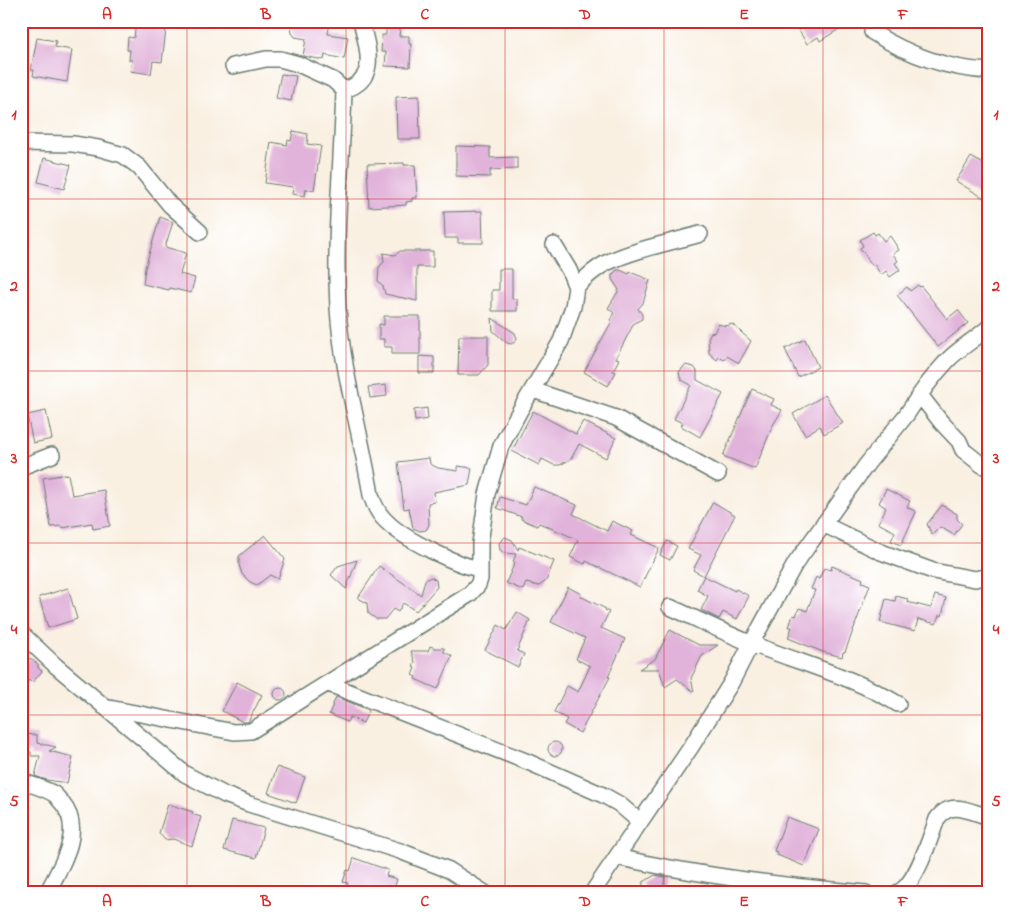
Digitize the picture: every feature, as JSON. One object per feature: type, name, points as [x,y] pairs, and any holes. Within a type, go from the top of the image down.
[{"type":"street","points":[[344,90],[354,87],[364,79],[368,67],[368,50],[361,21]]},
{"type":"street","points":[[872,32],[903,50],[932,60],[956,67],[989,71]]},
{"type":"street","points":[[233,66],[266,59],[280,59],[298,64],[333,80],[344,90]]},
{"type":"street","points":[[344,90],[338,199],[338,307],[342,344],[371,496],[375,506],[387,522],[404,534],[446,558],[480,569]]},
{"type":"street","points":[[21,143],[73,144],[123,155],[139,167],[170,205],[200,232]]},
{"type":"street","points":[[576,287],[592,272],[606,263],[636,251],[700,234]]},
{"type":"street","points":[[104,706],[234,732],[251,731],[329,684],[470,594],[478,585],[480,544],[487,494],[501,446],[561,341],[572,307],[576,287],[569,270],[554,245]]},
{"type":"street","points":[[592,893],[711,715],[731,683],[795,564],[823,524],[948,360],[989,327]]},
{"type":"street","points":[[533,390],[616,418],[718,474]]},
{"type":"street","points":[[920,395],[959,441],[963,450],[989,468]]},
{"type":"street","points":[[21,467],[52,455]]},
{"type":"street","points":[[823,524],[881,552],[933,570],[974,579],[989,576]]},
{"type":"street","points":[[670,606],[751,644],[848,679],[884,695],[898,704]]},
{"type":"street","points":[[21,633],[56,666],[184,774],[225,795],[249,804],[400,850],[449,870],[485,893]]},
{"type":"street","points":[[329,684],[528,762],[603,795],[619,804],[640,822]]},
{"type":"street","points":[[21,781],[56,795],[67,809],[71,819],[70,842],[48,893]]},
{"type":"street","points":[[897,893],[911,880],[937,819],[943,811],[959,808],[989,817]]},
{"type":"street","points":[[617,856],[661,867],[794,886],[866,893]]},
{"type":"building","points":[[136,21],[155,21],[154,29],[166,30],[162,62],[153,61],[151,74],[130,71],[132,60],[129,60],[130,50],[127,50],[128,37],[134,38]]},
{"type":"building","points":[[294,21],[330,21],[328,34],[348,37],[344,59],[325,55],[324,60],[303,56],[306,39],[295,37],[292,33],[291,28]]},
{"type":"building","points":[[386,21],[401,21],[399,36],[409,36],[409,44],[411,44],[410,67],[385,66],[386,52],[381,52],[382,35],[386,35]]},
{"type":"building","points":[[793,21],[852,21],[820,41],[818,37],[807,44]]},
{"type":"building","points":[[37,38],[56,41],[55,47],[72,50],[67,82],[33,76],[34,70],[31,70]]},
{"type":"building","points":[[281,74],[296,76],[291,101],[276,98]]},
{"type":"building","points":[[419,96],[420,139],[397,139],[396,97]]},
{"type":"building","points":[[293,131],[308,134],[307,144],[321,146],[314,190],[306,189],[305,196],[292,194],[293,187],[265,183],[271,142],[287,145],[288,140],[291,141]]},
{"type":"building","points":[[456,146],[490,147],[490,158],[517,157],[517,169],[490,170],[490,177],[456,176]]},
{"type":"building","points":[[971,157],[989,167],[989,189],[984,198],[956,181]]},
{"type":"building","points":[[44,158],[71,165],[64,189],[38,182]]},
{"type":"building","points":[[404,163],[404,165],[415,165],[417,198],[412,198],[412,201],[406,202],[406,205],[369,207],[367,164]]},
{"type":"building","points":[[482,211],[483,243],[458,243],[458,238],[445,238],[444,212]]},
{"type":"building","points":[[160,217],[173,222],[165,247],[186,253],[180,274],[195,278],[191,293],[143,284],[145,268]]},
{"type":"building","points":[[873,232],[875,235],[878,233],[884,241],[890,236],[899,250],[893,254],[898,261],[895,263],[900,270],[890,277],[886,271],[881,275],[860,248],[863,246],[860,240]]},
{"type":"building","points":[[400,251],[433,251],[433,267],[417,267],[417,301],[385,294],[383,286],[378,281],[379,267],[384,262],[383,253],[395,255]]},
{"type":"building","points":[[499,269],[512,269],[512,299],[517,299],[517,311],[492,311],[492,290],[499,290]]},
{"type":"building","points":[[617,270],[629,274],[630,272],[650,280],[643,303],[638,309],[642,314],[642,319],[634,323],[616,358],[619,359],[613,371],[616,372],[608,386],[584,372],[612,321],[610,320],[614,313],[608,308],[619,290],[612,279],[612,275]]},
{"type":"building","points":[[918,285],[921,286],[947,319],[958,310],[968,323],[938,347],[897,295],[907,287],[910,291]]},
{"type":"building","points":[[384,316],[420,316],[420,354],[392,354],[392,347],[384,347],[384,339],[379,339],[379,324],[384,325]]},
{"type":"building","points":[[492,318],[515,333],[517,338],[515,342],[507,343],[493,331]]},
{"type":"building","points":[[718,324],[726,326],[732,324],[751,341],[739,363],[727,356],[724,360],[719,357],[717,360],[709,353],[708,338],[711,332],[714,333]]},
{"type":"building","points":[[459,336],[488,336],[488,365],[479,375],[458,375]]},
{"type":"building","points":[[805,339],[818,367],[798,377],[785,349]]},
{"type":"building","points":[[419,356],[434,357],[434,373],[419,373]]},
{"type":"building","points":[[685,365],[694,367],[697,371],[697,380],[723,394],[700,437],[681,426],[683,423],[674,419],[691,385],[680,377],[679,372]]},
{"type":"building","points":[[386,385],[387,396],[370,398],[368,387]]},
{"type":"building","points":[[752,389],[774,399],[771,405],[782,410],[773,425],[755,469],[723,456]]},
{"type":"building","points":[[825,395],[843,423],[824,434],[820,426],[805,435],[793,414]]},
{"type":"building","points":[[427,408],[428,419],[415,421],[414,410]]},
{"type":"building","points":[[46,411],[52,439],[33,443],[27,415]]},
{"type":"building","points":[[533,411],[576,434],[583,421],[616,438],[606,458],[579,444],[571,459],[560,465],[554,465],[542,459],[539,465],[512,451]]},
{"type":"building","points":[[429,458],[430,464],[438,468],[458,471],[458,466],[472,468],[469,485],[434,492],[435,502],[428,503],[429,525],[426,530],[420,531],[413,528],[409,508],[404,509],[398,462]]},
{"type":"building","points":[[68,474],[72,495],[104,490],[110,526],[93,529],[92,523],[62,528],[61,526],[51,527],[43,478]]},
{"type":"building","points":[[534,487],[577,505],[573,514],[607,531],[612,521],[633,531],[631,535],[659,548],[640,587],[586,561],[585,564],[570,557],[578,540],[539,523],[537,526],[521,519],[522,517],[497,508],[500,497],[526,505]]},
{"type":"building","points":[[886,489],[910,501],[907,507],[916,512],[901,545],[891,541],[895,532],[878,523],[886,508],[879,503]]},
{"type":"building","points":[[713,502],[735,515],[704,576],[693,570],[701,555],[688,549]]},
{"type":"building","points":[[942,505],[957,514],[957,519],[962,524],[954,535],[940,527],[932,535],[927,524]]},
{"type":"building","points":[[265,535],[285,559],[278,579],[270,575],[257,585],[250,582],[242,574],[239,556]]},
{"type":"building","points":[[505,537],[512,540],[518,550],[519,547],[554,561],[546,581],[539,586],[526,583],[523,590],[506,583],[515,562],[513,562],[516,554],[504,553],[500,550],[499,543]]},
{"type":"building","points":[[667,541],[677,546],[670,560],[660,555]]},
{"type":"building","points":[[357,560],[346,589],[331,575],[338,566]]},
{"type":"building","points":[[379,566],[421,595],[425,580],[431,577],[436,580],[437,587],[416,611],[403,603],[398,612],[393,609],[385,619],[376,619],[368,613],[367,603],[358,598]]},
{"type":"building","points":[[832,566],[863,579],[862,582],[870,585],[842,657],[823,652],[788,638],[792,627],[789,627],[793,615],[796,616],[799,608],[807,611],[815,590],[811,589],[816,577],[819,579],[824,568],[831,570]]},
{"type":"building","points":[[704,576],[749,596],[737,619],[723,612],[719,619],[701,610],[708,596],[697,590]]},
{"type":"building","points":[[568,587],[581,594],[580,596],[606,609],[609,612],[601,628],[625,639],[608,677],[610,677],[580,733],[564,724],[567,719],[554,712],[567,686],[578,692],[590,666],[576,659],[585,638],[551,622]]},
{"type":"building","points":[[68,588],[77,619],[48,628],[39,597]]},
{"type":"building","points":[[935,595],[946,598],[942,616],[939,615],[936,624],[918,619],[915,631],[880,622],[886,599],[895,601],[896,596],[908,599],[907,602],[931,608]]},
{"type":"building","points":[[517,612],[530,620],[517,651],[524,654],[518,667],[485,650],[498,625],[506,630]]},
{"type":"building","points":[[670,630],[699,645],[718,645],[702,656],[691,678],[694,692],[677,679],[665,687],[659,669],[639,669],[655,659]]},
{"type":"building","points":[[430,646],[444,648],[444,652],[452,656],[438,689],[415,679],[416,677],[412,675],[415,662],[411,651],[428,651]]},
{"type":"building","points":[[30,658],[38,664],[38,668],[42,671],[32,683],[29,680],[21,690],[21,669]]},
{"type":"building","points":[[237,682],[262,695],[248,722],[243,722],[222,711]]},
{"type":"building","points":[[278,688],[282,688],[286,694],[282,700],[278,700],[274,696],[274,692]]},
{"type":"building","points":[[336,697],[369,710],[363,723],[350,717],[347,722],[329,714]]},
{"type":"building","points":[[23,734],[37,735],[37,743],[56,747],[49,751],[73,757],[67,783],[35,776],[40,756],[31,756],[31,752],[21,752]]},
{"type":"building","points":[[552,742],[558,742],[562,749],[558,756],[552,756],[548,752],[548,746]]},
{"type":"building","points":[[277,767],[305,777],[296,803],[268,793]]},
{"type":"building","points":[[168,804],[193,812],[192,814],[201,817],[192,846],[173,839],[165,840],[159,833]]},
{"type":"building","points":[[787,817],[819,829],[804,866],[777,855],[777,852],[774,851]]},
{"type":"building","points":[[232,820],[264,828],[256,858],[224,850]]},
{"type":"building","points":[[354,858],[388,870],[386,876],[397,879],[393,893],[345,893],[348,883],[343,882],[347,870],[350,871]]},
{"type":"building","points":[[655,875],[665,877],[662,893],[648,893],[642,883]]}]
